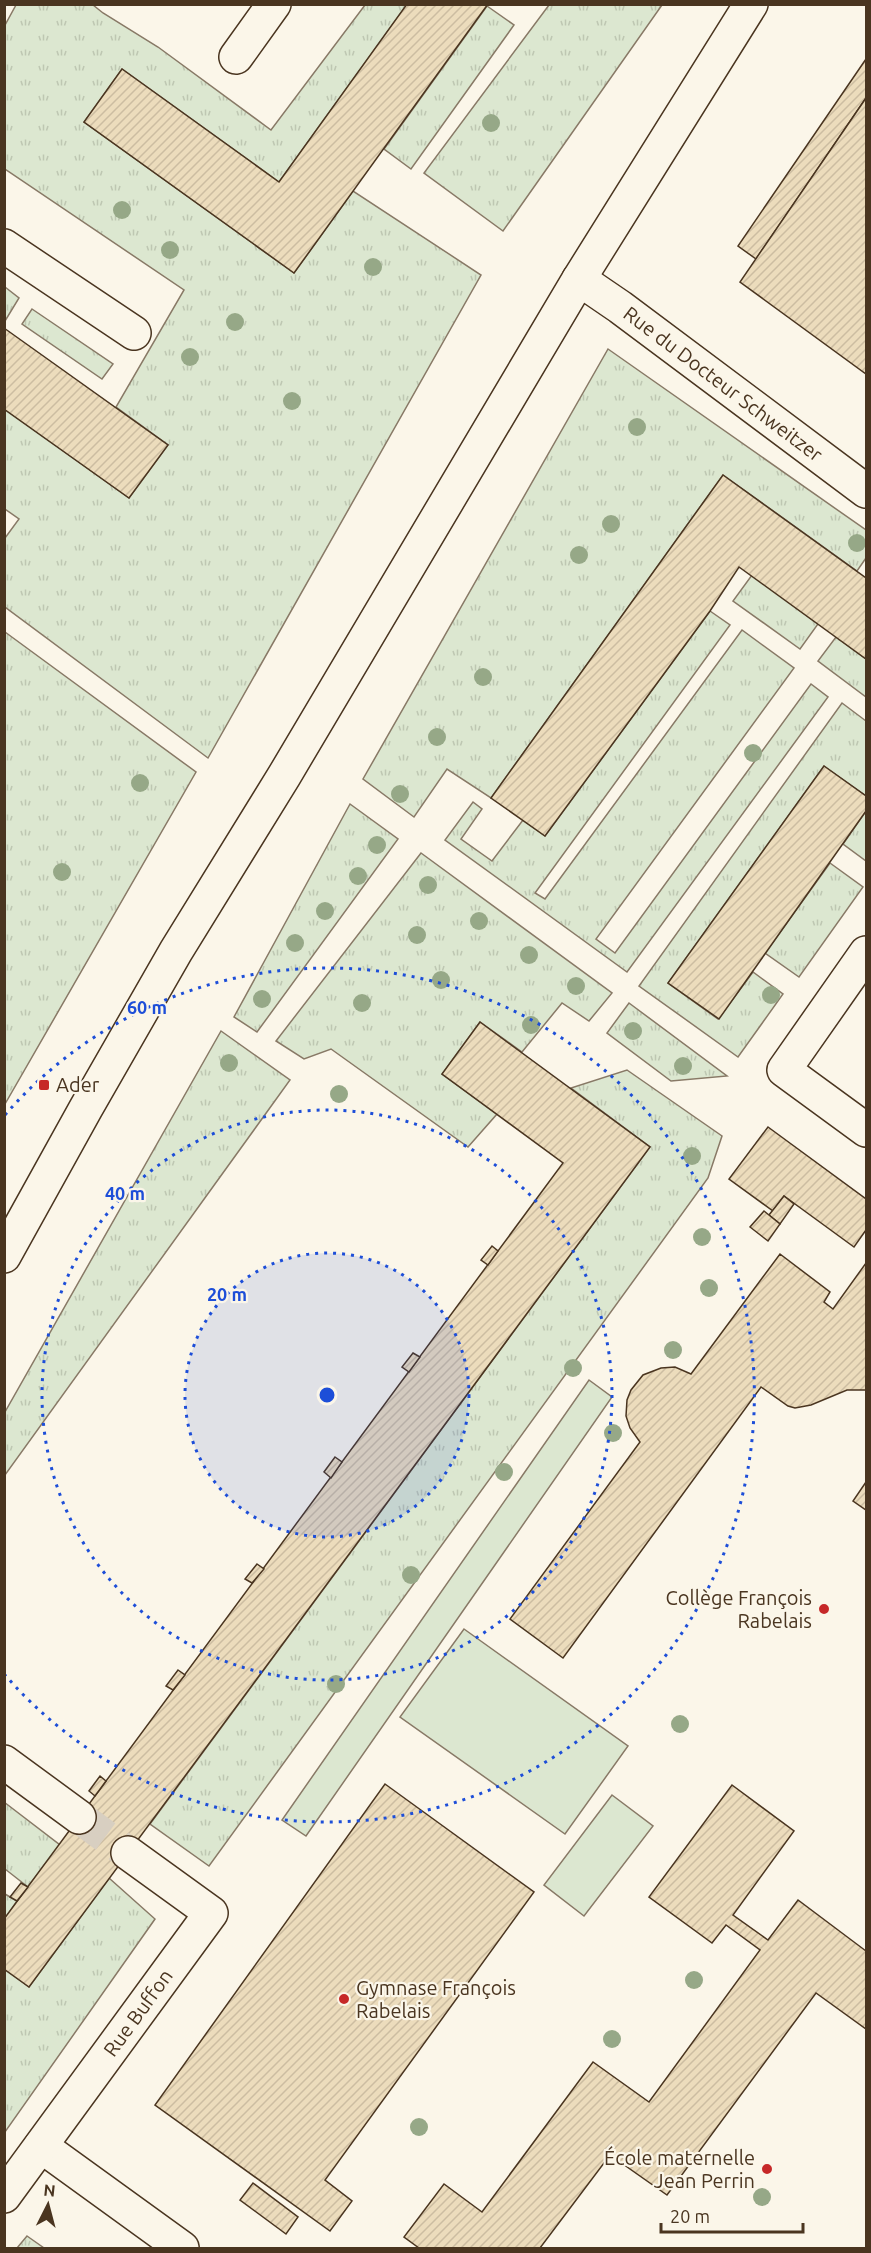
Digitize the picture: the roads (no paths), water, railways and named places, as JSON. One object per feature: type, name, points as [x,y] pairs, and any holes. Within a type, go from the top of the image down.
[{"type":"street","points":[[236,57],[274,4]]},
{"type":"street","points":[[4,1256],[176,951],[284,776],[579,279],[751,4]]},
{"type":"street","points":[[4,246],[134,333]]},
{"type":"street","name":"Rue du Docteur Schweitzer","points":[[579,279],[867,491]]},
{"type":"street","points":[[867,953],[784,1070],[867,1130]]},
{"type":"street","points":[[4,1762],[79,1817]]},
{"type":"street","name":"Rue Buffon","points":[[4,2196],[211,1913],[128,1853]]},
{"type":"street","points":[[41,2146],[182,2248]]},
{"type":"tunnel","points":[[79,1817],[128,1853]]},
{"type":"place","name":"Ader","points":[[44,1085]]},
{"type":"place","name":"Collège François Rabelais","points":[[824,1609]]},
{"type":"place","name":"Gymnase François Rabelais","points":[[344,1999]]},
{"type":"place","name":"École maternelle Jean Perrin","points":[[767,2169]]}]
